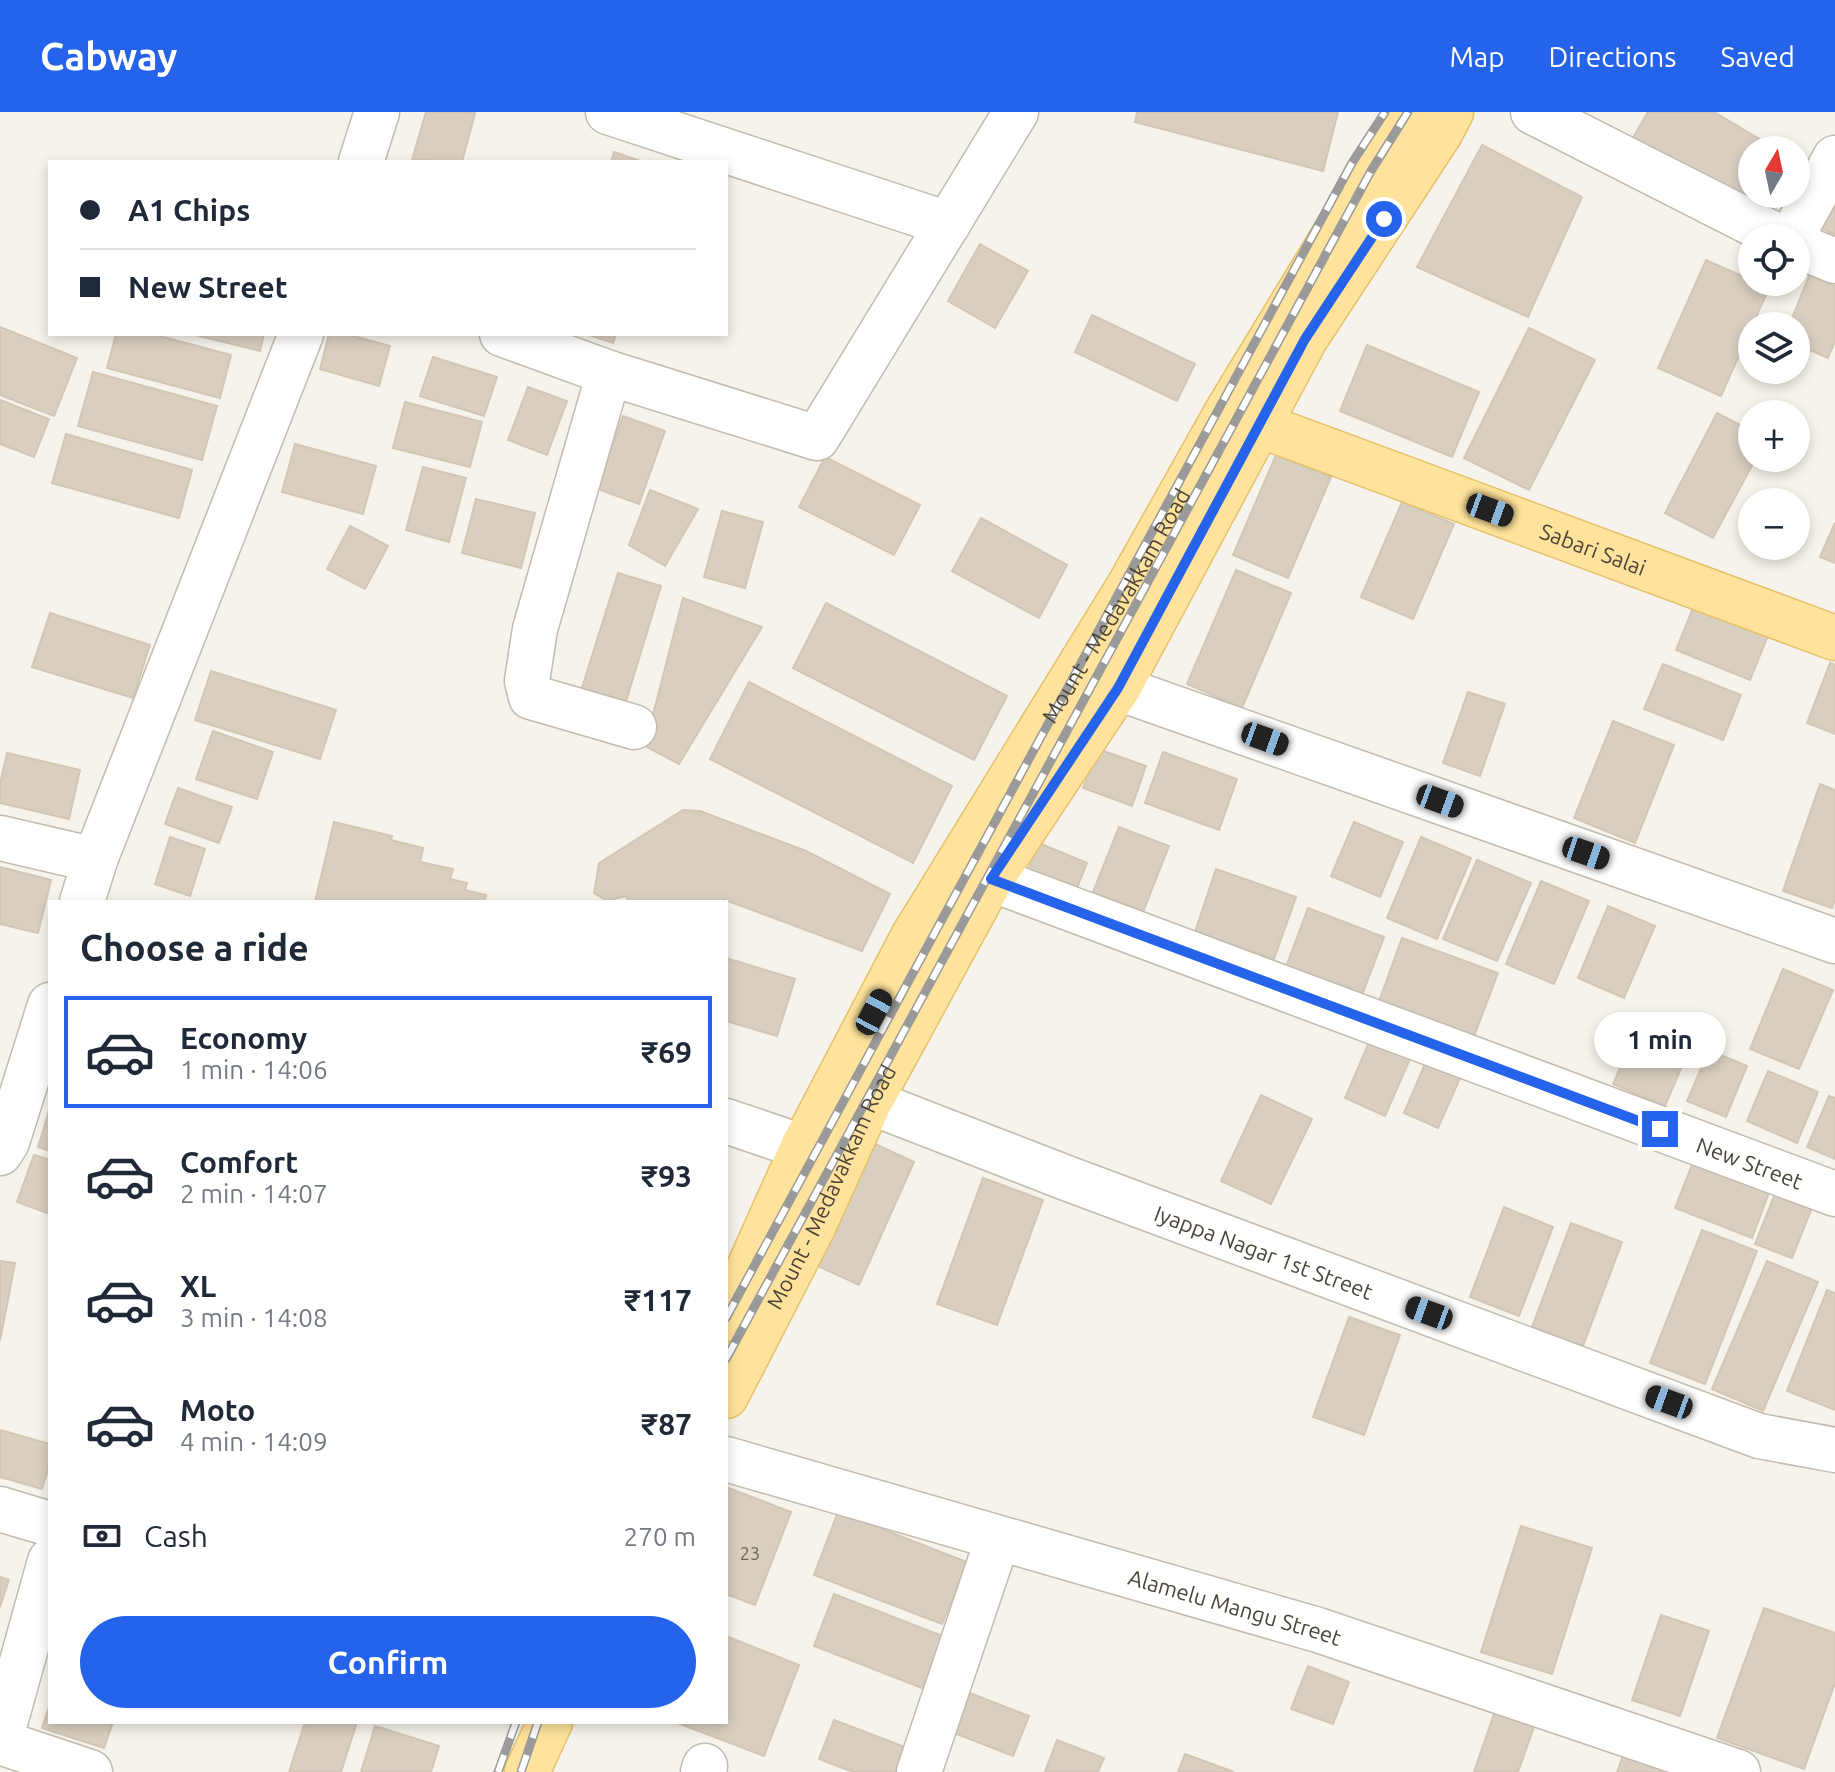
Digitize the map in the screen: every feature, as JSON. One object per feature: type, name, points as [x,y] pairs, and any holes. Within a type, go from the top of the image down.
[{"type":"main road","name":"Mount - Medavakkam Road","points":[[728,1315],[803,1147],[852,1096],[1118,688],[1244,418],[1409,112]]},
{"type":"main road","name":"Mount - Medavakkam Road","points":[[728,1392],[813,1227],[852,1096],[914,935],[1129,586],[1244,418],[1305,339],[1451,112]]},
{"type":"main road","name":"Sabari Salai","points":[[1244,418],[1835,638]]},
{"type":"main road","points":[[527,1772],[549,1724]]},
{"type":"main road","points":[[554,1772],[574,1724]]},
{"type":"street","points":[[608,112],[948,224]]},
{"type":"street","points":[[507,336],[609,373],[817,438],[1016,112]]},
{"type":"street","points":[[1533,112],[1753,224]]},
{"type":"street","points":[[361,160],[367,114]]},
{"type":"street","points":[[1799,224],[1835,158]]},
{"type":"street","points":[[1810,251],[1835,261]]},
{"type":"street","points":[[83,900],[95,860],[300,336]]},
{"type":"street","points":[[609,373],[535,629],[527,681],[531,697],[634,727]]},
{"type":"street","points":[[1118,688],[1835,941]]},
{"type":"street","points":[[0,838],[95,860]]},
{"type":"street","name":"New Street","points":[[991,879],[1835,1194]]},
{"type":"street","points":[[0,1153],[7,1142],[12,1084],[48,1009]]},
{"type":"street","name":"Iyappa Nagar 1st Street","points":[[852,1096],[1759,1436],[1835,1450]]},
{"type":"street","points":[[728,1122],[803,1147]]},
{"type":"street","name":"Alamelu Mangu Street","points":[[728,1460],[1318,1630],[1738,1772]]},
{"type":"street","points":[[0,1509],[48,1523]]},
{"type":"street","points":[[919,1772],[998,1538]]},
{"type":"street","points":[[48,1568],[0,1742],[90,1772]]},
{"type":"building","points":[[426,112],[475,113],[463,160],[412,160]]},
{"type":"building","points":[[1137,112],[1338,112],[1323,171],[1135,122]]},
{"type":"building","points":[[1648,112],[1714,112],[1754,136],[1738,136],[1738,203],[1631,141]]},
{"type":"building","points":[[1482,145],[1582,197],[1528,317],[1417,267]]},
{"type":"building","points":[[614,152],[637,160],[612,160]]},
{"type":"building","points":[[1835,195],[1835,235],[1810,222]]},
{"type":"building","points":[[980,244],[1028,271],[995,328],[948,301]]},
{"type":"building","points":[[1706,260],[1738,274],[1738,296],[1765,296],[1758,312],[1738,312],[1738,358],[1721,396],[1658,368]]},
{"type":"building","points":[[1810,276],[1835,286],[1835,341],[1828,358],[1810,350],[1810,312],[1795,312],[1801,296],[1810,296]]},
{"type":"building","points":[[1092,315],[1195,364],[1177,401],[1075,352]]},
{"type":"building","points":[[0,327],[77,358],[54,416],[0,395]]},
{"type":"building","points":[[1529,328],[1595,360],[1529,490],[1464,458]]},
{"type":"building","points":[[115,336],[160,336],[231,355],[220,398],[107,368]]},
{"type":"building","points":[[199,336],[264,336],[260,351]]},
{"type":"building","points":[[328,336],[353,336],[390,346],[379,386],[320,369]]},
{"type":"building","points":[[593,336],[615,336],[613,343]]},
{"type":"building","points":[[1367,345],[1479,392],[1452,457],[1340,411]]},
{"type":"building","points":[[433,357],[497,377],[484,416],[420,396]]},
{"type":"building","points":[[93,372],[217,406],[202,460],[78,426]]},
{"type":"building","points":[[528,387],[567,401],[547,455],[508,440]]},
{"type":"building","points":[[0,400],[49,419],[34,457],[0,444]]},
{"type":"building","points":[[405,402],[482,422],[470,467],[393,448]]},
{"type":"building","points":[[1717,413],[1738,424],[1738,472],[1748,472],[1713,538],[1665,513]]},
{"type":"building","points":[[623,416],[665,431],[639,504],[597,489]]},
{"type":"building","points":[[66,434],[192,470],[179,518],[52,483]]},
{"type":"building","points":[[295,444],[376,466],[363,514],[282,492]]},
{"type":"building","points":[[1276,455],[1331,477],[1288,578],[1233,555]]},
{"type":"building","points":[[825,457],[920,505],[894,555],[799,507]]},
{"type":"building","points":[[423,467],[466,478],[449,542],[406,530]]},
{"type":"building","points":[[650,490],[698,509],[665,566],[629,545]]},
{"type":"building","points":[[476,499],[535,513],[521,568],[462,553]]},
{"type":"building","points":[[1402,502],[1454,524],[1413,619],[1361,597]]},
{"type":"building","points":[[722,511],[763,522],[745,588],[704,577]]},
{"type":"building","points":[[981,518],[1067,565],[1039,618],[952,571]]},
{"type":"building","points":[[1835,523],[1835,563],[1820,557]]},
{"type":"building","points":[[350,526],[388,546],[365,589],[327,569]]},
{"type":"building","points":[[1236,570],[1291,593],[1242,708],[1187,684]]},
{"type":"building","points":[[618,573],[661,586],[624,708],[580,694]]},
{"type":"building","points":[[683,598],[762,627],[679,764],[645,746]]},
{"type":"building","points":[[826,603],[1007,696],[974,760],[793,668]]},
{"type":"building","points":[[1695,603],[1769,633],[1750,680],[1676,650]]},
{"type":"building","points":[[50,613],[150,645],[133,698],[32,667]]},
{"type":"building","points":[[1830,663],[1835,665],[1835,734],[1807,723]]},
{"type":"building","points":[[1663,664],[1741,695],[1723,740],[1644,709]]},
{"type":"building","points":[[211,671],[336,710],[320,759],[195,720]]},
{"type":"building","points":[[749,682],[952,786],[913,863],[710,759]]},
{"type":"building","points":[[1468,692],[1505,704],[1480,776],[1443,763]]},
{"type":"building","points":[[1613,721],[1674,745],[1635,843],[1574,818]]},
{"type":"building","points":[[213,731],[273,752],[257,799],[196,779]]},
{"type":"building","points":[[1098,749],[1146,766],[1132,806],[1083,788]]},
{"type":"building","points":[[1163,752],[1237,779],[1219,830],[1145,803]]},
{"type":"building","points":[[7,753],[80,770],[69,819],[0,803],[0,784]]},
{"type":"building","points":[[1820,784],[1835,790],[1835,900],[1832,908],[1783,891]]},
{"type":"building","points":[[178,788],[232,807],[219,843],[165,824]]},
{"type":"building","points":[[683,810],[700,811],[806,851],[890,894],[862,951],[720,898],[628,900],[626,896],[605,900],[594,893],[599,863]]},
{"type":"building","points":[[334,822],[392,836],[391,840],[423,848],[420,862],[453,869],[450,879],[467,883],[465,890],[486,895],[485,900],[315,900]]},
{"type":"building","points":[[1354,822],[1403,842],[1380,897],[1331,876]]},
{"type":"building","points":[[1119,827],[1169,846],[1143,912],[1093,892]]},
{"type":"building","points":[[170,837],[205,849],[190,896],[155,884]]},
{"type":"building","points":[[1421,837],[1471,858],[1437,939],[1387,918]]},
{"type":"building","points":[[1039,843],[1087,863],[1073,898],[1025,878]]},
{"type":"building","points":[[1477,860],[1531,883],[1497,961],[1443,939]]},
{"type":"building","points":[[0,867],[51,880],[38,933],[0,924]]},
{"type":"building","points":[[1216,869],[1296,897],[1274,959],[1195,932]]},
{"type":"building","points":[[1541,881],[1589,901],[1554,984],[1506,964]]},
{"type":"building","points":[[1608,906],[1655,926],[1624,998],[1578,978]]},
{"type":"building","points":[[1308,908],[1384,937],[1362,995],[1286,967]]},
{"type":"building","points":[[1402,938],[1498,973],[1473,1039],[1378,1004]]},
{"type":"building","points":[[728,959],[795,979],[777,1036],[728,1022]]},
{"type":"building","points":[[1783,969],[1833,990],[1799,1069],[1750,1049]]},
{"type":"building","points":[[1639,1023],[1691,1045],[1665,1106],[1613,1084]]},
{"type":"building","points":[[1373,1033],[1414,1050],[1385,1116],[1345,1098]]},
{"type":"building","points":[[1709,1050],[1747,1066],[1726,1117],[1687,1101]]},
{"type":"building","points":[[1430,1052],[1465,1067],[1438,1128],[1404,1113]]},
{"type":"building","points":[[1768,1071],[1818,1092],[1797,1143],[1747,1121]]},
{"type":"building","points":[[1261,1095],[1312,1119],[1271,1204],[1221,1181]]},
{"type":"building","points":[[1829,1096],[1835,1098],[1835,1159],[1807,1147]]},
{"type":"building","points":[[48,1114],[48,1150],[38,1147]]},
{"type":"building","points":[[873,1143],[914,1162],[859,1285],[818,1266]]},
{"type":"building","points":[[1697,1152],[1773,1182],[1752,1238],[1675,1208]]},
{"type":"building","points":[[34,1155],[48,1159],[48,1213],[17,1202]]},
{"type":"building","points":[[983,1178],[1043,1200],[997,1325],[937,1304]]},
{"type":"building","points":[[1780,1181],[1817,1195],[1792,1258],[1755,1244]]},
{"type":"building","points":[[1504,1207],[1553,1227],[1519,1316],[1470,1297]]},
{"type":"building","points":[[1571,1223],[1622,1242],[1583,1346],[1532,1327]]},
{"type":"building","points":[[1702,1230],[1757,1251],[1705,1384],[1650,1363]]},
{"type":"building","points":[[0,1261],[15,1263],[0,1341]]},
{"type":"building","points":[[1767,1261],[1818,1282],[1763,1411],[1712,1389]]},
{"type":"building","points":[[1827,1290],[1835,1293],[1835,1410],[1787,1391]]},
{"type":"building","points":[[1349,1317],[1400,1335],[1364,1435],[1313,1417]]},
{"type":"building","points":[[0,1430],[48,1443],[48,1469],[42,1489],[0,1477]]},
{"type":"building","points":[[728,1488],[791,1512],[755,1605],[728,1595]]},
{"type":"building","points":[[838,1512],[967,1562],[942,1624],[814,1575]]},
{"type":"building","points":[[1521,1526],[1592,1548],[1552,1674],[1481,1652]]},
{"type":"building","points":[[0,1577],[9,1580],[0,1607]]},
{"type":"building","points":[[834,1594],[953,1640],[932,1692],[814,1646]]},
{"type":"building","points":[[1764,1608],[1835,1633],[1835,1683],[1804,1769],[1717,1738]]},
{"type":"building","points":[[1661,1615],[1709,1631],[1680,1716],[1632,1700]]},
{"type":"building","points":[[728,1637],[799,1665],[764,1756],[680,1724],[728,1724]]},
{"type":"building","points":[[1308,1666],[1349,1682],[1333,1724],[1291,1709]]},
{"type":"building","points":[[970,1693],[1029,1716],[1013,1756],[954,1733]]},
{"type":"building","points":[[48,1710],[48,1724],[112,1724],[104,1748],[42,1728]]},
{"type":"building","points":[[1495,1711],[1535,1724],[1518,1772],[1474,1772]]},
{"type":"building","points":[[834,1720],[905,1747],[895,1772],[853,1772],[819,1759]]},
{"type":"building","points":[[304,1724],[356,1724],[341,1772],[289,1772]]},
{"type":"building","points":[[375,1726],[439,1746],[431,1772],[361,1772]]},
{"type":"building","points":[[1057,1740],[1104,1758],[1098,1772],[1045,1772]]},
{"type":"building","points":[[1626,1748],[1693,1772],[1617,1772]]},
{"type":"building","points":[[1185,1754],[1234,1772],[1178,1772]]},
{"type":"railway","points":[[728,1314],[1352,163],[1385,112]]},
{"type":"railway","points":[[728,1355],[1371,171],[1408,112]]},
{"type":"railway","points":[[498,1772],[515,1724]]},
{"type":"railway","points":[[521,1772],[537,1724]]},
{"type":"route","points":[[1384,219],[1305,339],[1118,688],[991,879],[1660,1129]]}]
